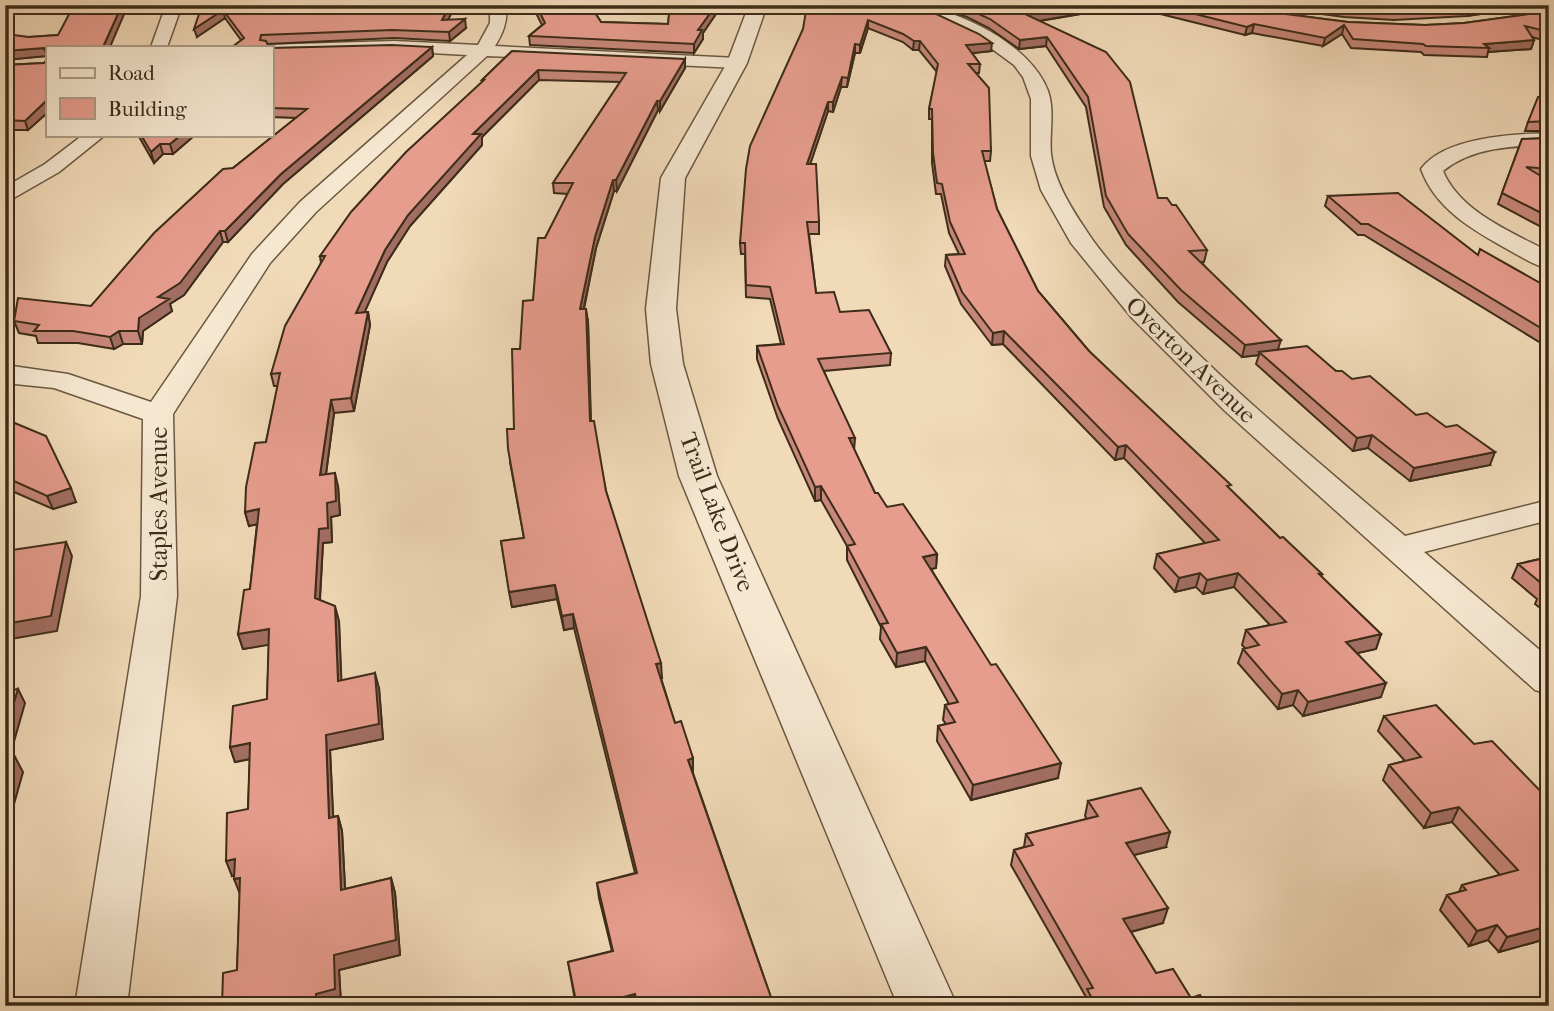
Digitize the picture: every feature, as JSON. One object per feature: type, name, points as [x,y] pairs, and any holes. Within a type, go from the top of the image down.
[{"type":"street","points":[[159,46],[173,15],[173,5]]},
{"type":"street","name":"Staples Avenue","points":[[101,1006],[159,596],[158,414],[261,259],[308,207],[484,49],[494,35],[500,19],[498,5]]},
{"type":"street","name":"Trail Lake Drive","points":[[758,5],[737,63],[673,178],[661,309],[667,364],[698,476],[864,866],[928,1006]]},
{"type":"street","name":"Overton Avenue","points":[[912,5],[989,39],[1010,52],[1029,72],[1039,92],[1042,160],[1046,170],[1077,235],[1119,289],[1270,437],[1549,680]]},
{"type":"street","points":[[1509,13],[1545,14]]},
{"type":"street","points":[[273,49],[349,46],[484,49],[737,63]]},
{"type":"street","points":[[5,196],[52,168],[94,136]]},
{"type":"street","points":[[1549,139],[1498,144],[1461,152],[1442,160],[1433,169],[1434,182],[1444,196],[1466,213],[1549,262]]},
{"type":"street","points":[[5,374],[58,380],[158,414]]},
{"type":"street","points":[[1398,548],[1549,510]]},
{"type":"building","points":[[74,5],[122,5],[103,46],[46,46],[46,49],[5,51],[5,34],[29,37],[58,35]]},
{"type":"building","points":[[202,5],[450,5],[442,20],[465,19],[449,32],[392,30],[261,35],[260,40],[266,41],[268,46],[233,46],[244,38],[223,10],[194,29]]},
{"type":"building","points":[[536,5],[590,5],[601,22],[668,24],[670,5],[716,5],[698,30],[702,30],[694,44],[529,36],[545,23]]},
{"type":"building","points":[[807,5],[917,5],[979,34],[992,43],[966,45],[980,64],[968,64],[989,88],[991,151],[982,151],[997,209],[1038,291],[1089,351],[1231,485],[1227,486],[1280,538],[1283,537],[1322,574],[1319,574],[1381,634],[1346,642],[1386,683],[1308,702],[1298,690],[1282,694],[1243,649],[1259,645],[1246,630],[1286,622],[1238,573],[1207,580],[1200,573],[1179,578],[1157,554],[1219,540],[1126,445],[1118,447],[1004,331],[993,333],[962,292],[946,255],[965,254],[950,222],[942,184],[937,183],[933,153],[932,109],[929,109],[938,64],[920,41],[914,41],[868,20],[860,45],[855,44],[848,78],[842,77],[833,102],[828,102],[807,164],[816,164],[819,222],[807,222],[816,293],[834,292],[840,312],[869,310],[891,353],[818,359],[855,438],[849,438],[875,493],[878,493],[887,507],[903,504],[937,554],[923,557],[991,665],[996,664],[1061,763],[973,785],[938,726],[955,722],[945,705],[958,702],[926,647],[897,653],[881,624],[888,623],[847,546],[855,544],[821,486],[815,487],[778,406],[757,346],[784,344],[770,287],[746,285],[745,243],[740,243],[746,169],[750,146],[803,29]]},
{"type":"building","points":[[956,5],[1085,5],[1027,15],[1106,52],[1130,82],[1158,198],[1167,198],[1172,205],[1176,205],[1207,250],[1189,251],[1281,340],[1245,345],[1181,290],[1128,234],[1106,196],[1088,97],[1047,37],[1020,40],[990,19]]},
{"type":"building","points":[[1159,5],[1235,5],[1348,22],[1425,25],[1464,23],[1544,12],[1549,9],[1549,32],[1525,26],[1534,40],[1484,44],[1489,48],[1426,46],[1353,39],[1344,25],[1325,38],[1254,24],[1247,27]]},
{"type":"building","points":[[1317,5],[1487,5],[1396,11]]},
{"type":"building","points":[[392,45],[432,47],[281,174],[225,231],[220,231],[180,283],[158,297],[169,299],[139,318],[138,331],[119,331],[110,337],[73,331],[34,331],[39,325],[14,321],[18,298],[91,306],[154,233],[223,169],[233,168],[307,109],[273,108],[273,48]]},
{"type":"building","points":[[512,51],[685,59],[660,101],[657,101],[616,180],[613,180],[595,237],[580,309],[586,309],[590,421],[594,421],[606,491],[661,663],[656,664],[675,723],[681,721],[693,758],[688,760],[774,1006],[638,1006],[635,994],[590,1006],[577,1006],[568,962],[613,951],[597,883],[637,873],[573,614],[562,616],[555,585],[509,592],[501,541],[524,538],[507,429],[514,429],[512,349],[520,349],[523,301],[533,300],[538,238],[545,238],[573,183],[553,183],[626,73],[538,70],[473,134],[481,134],[408,215],[385,250],[356,313],[368,312],[351,398],[331,400],[320,475],[335,473],[336,501],[327,503],[328,528],[319,529],[315,598],[335,606],[338,681],[375,673],[379,724],[326,735],[329,818],[338,816],[341,890],[391,878],[396,940],[334,955],[335,989],[316,994],[316,1006],[222,1006],[223,973],[237,970],[240,878],[234,879],[235,859],[226,861],[227,813],[248,809],[250,743],[230,747],[233,706],[267,699],[269,629],[238,634],[244,590],[250,589],[259,509],[245,512],[246,487],[255,443],[266,442],[280,373],[271,374],[285,326],[325,256],[320,256],[351,212],[406,152]]},
{"type":"building","points":[[46,61],[46,101],[25,121],[5,120],[5,65]]},
{"type":"building","points":[[1538,97],[1549,97],[1549,121],[1528,122]]},
{"type":"building","points":[[142,136],[180,136],[170,144],[160,144],[151,152]]},
{"type":"building","points":[[1549,138],[1549,169],[1526,167],[1549,181],[1549,217],[1502,193],[1522,139]]},
{"type":"building","points":[[1398,193],[1478,255],[1480,249],[1549,288],[1549,333],[1368,224],[1361,224],[1328,196]]},
{"type":"building","points":[[1307,346],[1336,371],[1342,371],[1352,379],[1370,376],[1416,415],[1427,413],[1446,427],[1457,425],[1495,452],[1414,468],[1372,435],[1357,438],[1259,352]]},
{"type":"building","points":[[5,419],[46,436],[71,488],[47,496],[5,477]]},
{"type":"building","points":[[66,542],[51,616],[5,624],[5,551]]},
{"type":"building","points":[[1549,557],[1549,595],[1542,589],[1547,588],[1518,564]]},
{"type":"building","points":[[18,689],[5,731],[5,691]]},
{"type":"building","points":[[1436,705],[1474,744],[1492,741],[1549,800],[1549,927],[1507,937],[1497,925],[1477,931],[1447,895],[1466,890],[1462,885],[1518,870],[1459,807],[1431,813],[1389,765],[1421,757],[1384,716]]},
{"type":"building","points":[[15,757],[5,792],[5,759]]},
{"type":"building","points":[[1141,788],[1170,832],[1126,843],[1168,908],[1123,919],[1156,973],[1173,969],[1191,998],[1200,995],[1207,1006],[1096,1006],[1087,989],[1093,988],[1014,850],[1033,845],[1026,834],[1098,816],[1088,801]]}]
